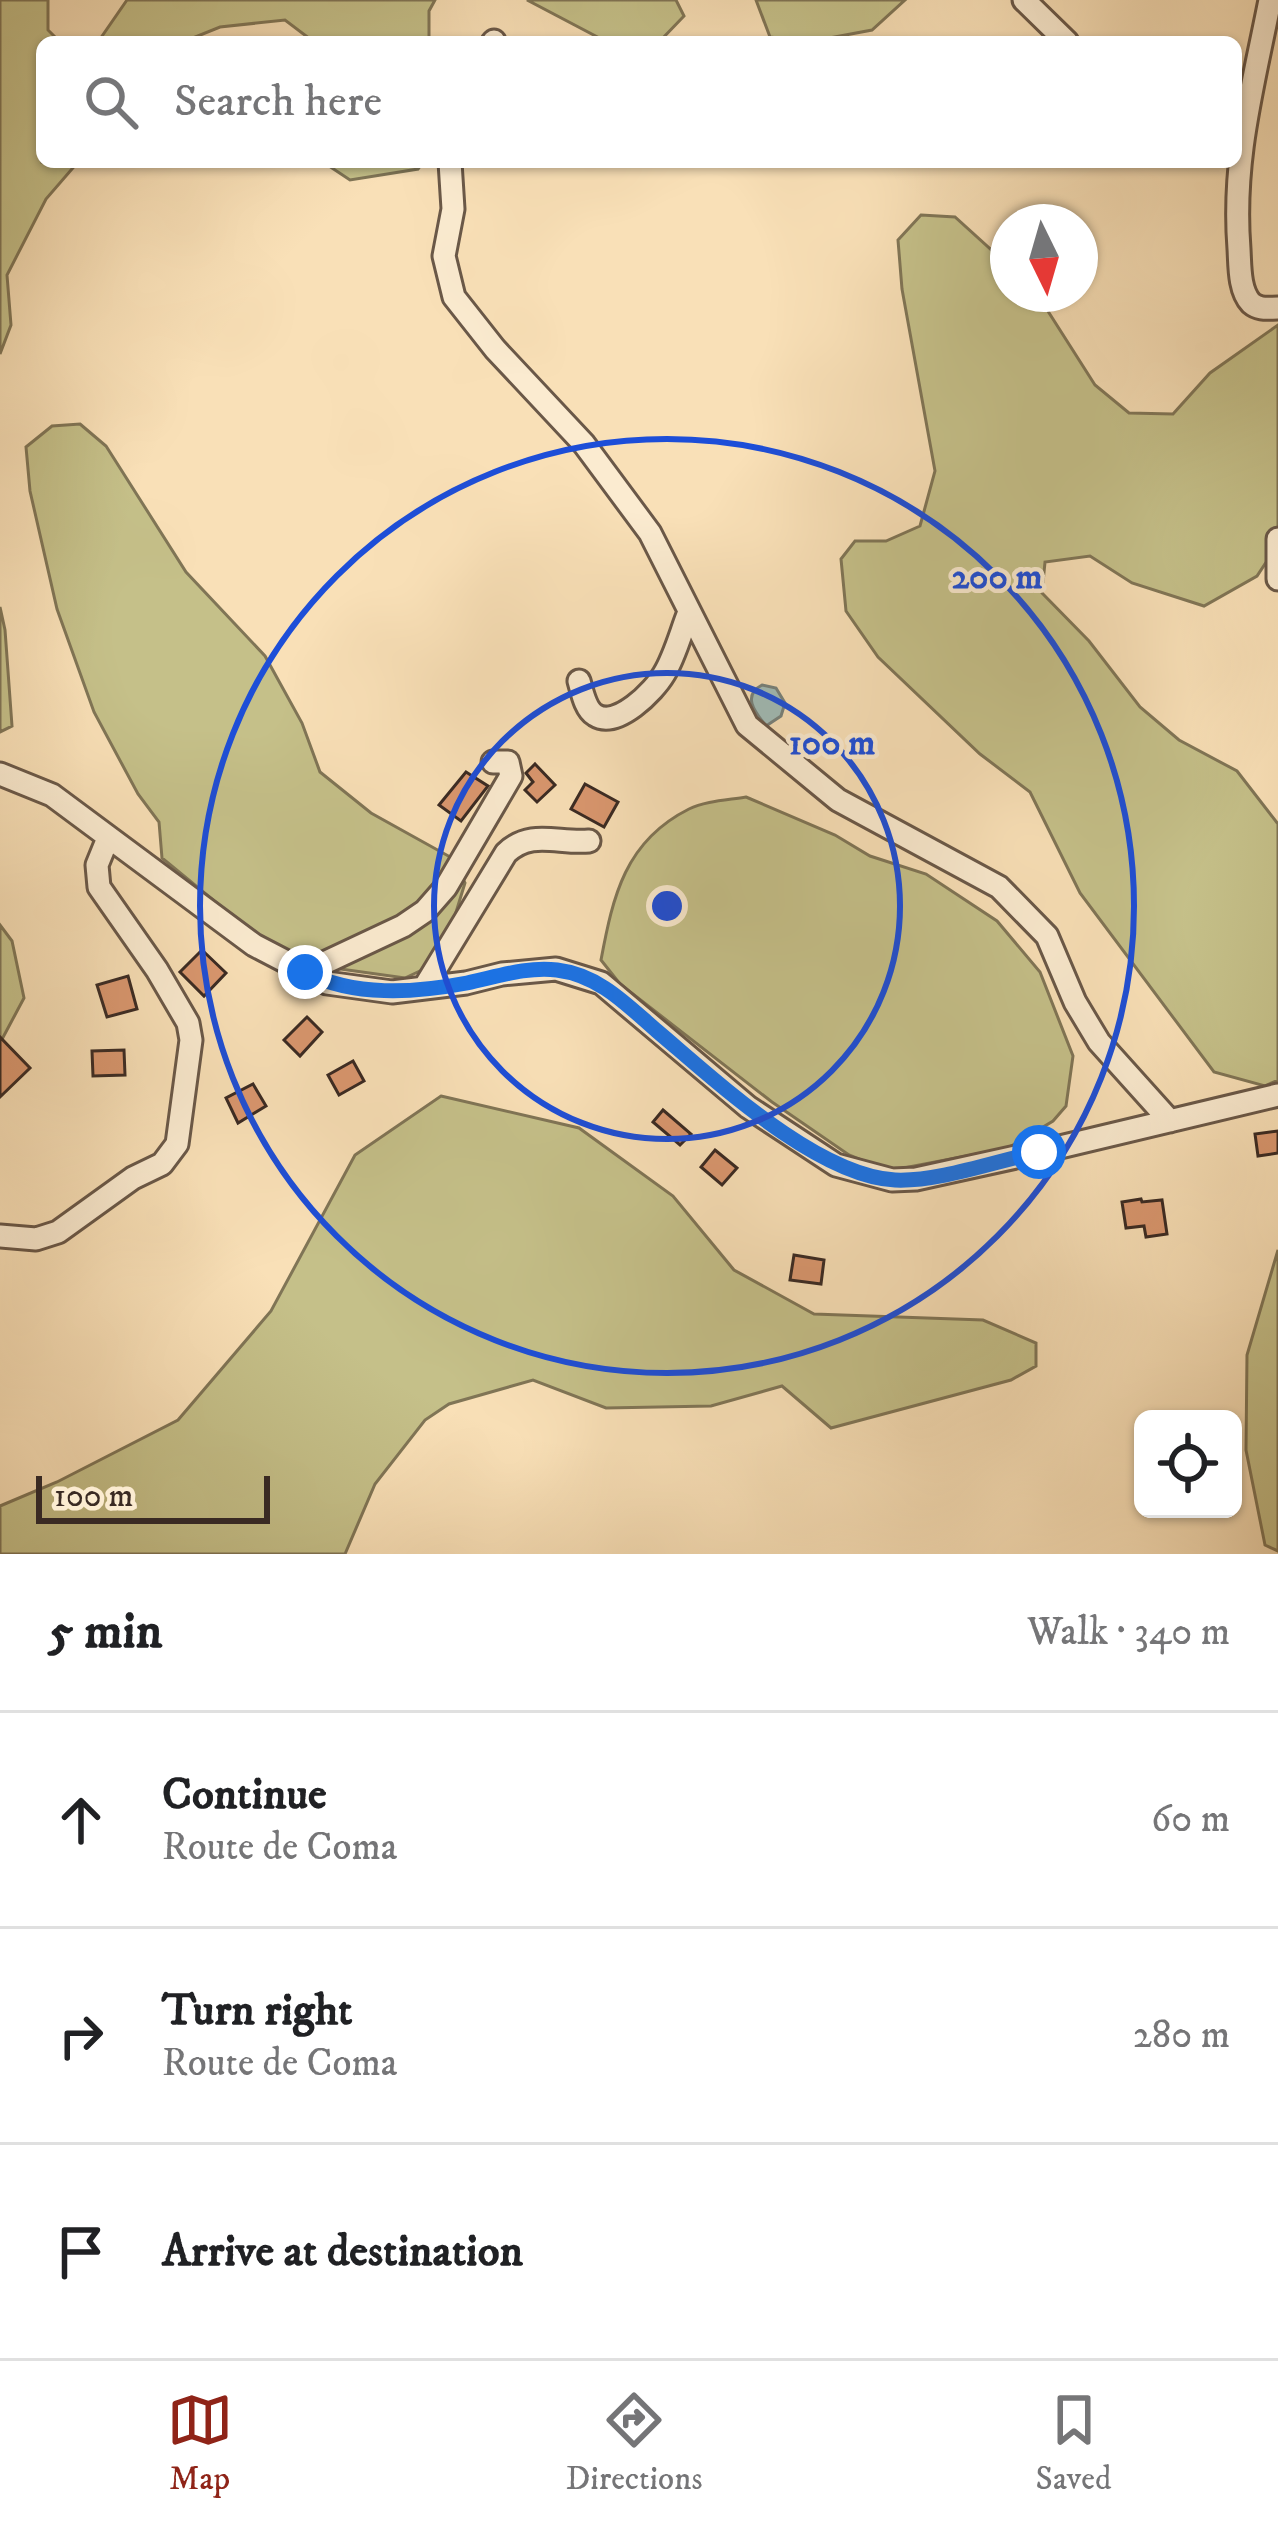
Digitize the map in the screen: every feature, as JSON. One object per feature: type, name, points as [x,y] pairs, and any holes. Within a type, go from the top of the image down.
[{"type":"street","points":[[1024,0],[1061,36]]},
{"type":"street","points":[[1242,135],[1270,0]]},
{"type":"street","points":[[450,168],[453,209],[444,256],[454,297],[495,349],[584,444],[650,532],[747,725],[838,800],[1000,887],[1047,936],[1075,1002],[1099,1042],[1170,1121]]},
{"type":"street","points":[[1237,168],[1241,282],[1249,301],[1259,308],[1278,308]]},
{"type":"street","points":[[1278,539],[1278,579]]},
{"type":"street","points":[[579,681],[594,715],[607,718],[624,711],[645,697],[665,673],[689,612]]},
{"type":"street","points":[[305,972],[403,926],[435,899],[512,776],[508,762],[493,762]]},
{"type":"street","points":[[0,774],[52,795],[254,945],[326,983],[392,992],[556,969],[601,983],[748,1107],[836,1165],[892,1180],[916,1179],[1278,1095]]},
{"type":"street","points":[[0,1236],[37,1239],[58,1232],[133,1178],[162,1164],[177,1144],[191,1040],[186,1016],[99,887],[98,865],[108,838]]},
{"type":"street","points":[[424,988],[516,844],[531,838],[589,841]]},
{"type":"shaded area","points":[[0,0],[48,0],[48,30],[54,36],[36,36],[36,168],[73,168],[46,199],[7,275],[11,325],[0,354]]},
{"type":"shaded area","points":[[127,0],[435,0],[429,11],[429,36],[306,36],[285,20],[220,27],[198,36],[102,36]]},
{"type":"shaded area","points":[[527,0],[676,0],[684,16],[665,36],[596,36]]},
{"type":"shaded area","points":[[756,0],[905,0],[872,30],[840,36],[770,36]]},
{"type":"shaded area","points":[[332,168],[419,168],[418,169],[350,180]]},
{"type":"shaded area","points":[[921,215],[955,217],[990,249],[990,312],[1048,312],[1095,385],[1129,413],[1173,414],[1210,373],[1278,325],[1278,544],[1257,576],[1204,606],[1132,583],[1090,556],[1045,562],[1042,593],[1089,641],[1140,707],[1179,740],[1237,771],[1278,824],[1278,1080],[1265,1086],[1214,1072],[1080,893],[1030,792],[980,754],[878,657],[846,611],[841,559],[855,541],[886,541],[920,526],[935,471],[902,289],[898,240]]},
{"type":"shaded area","points":[[80,424],[106,446],[186,572],[265,656],[302,723],[320,772],[371,813],[452,858],[465,883],[441,961],[405,978],[319,966],[252,932],[162,858],[159,822],[138,794],[94,712],[57,609],[30,491],[26,447],[52,426]]},
{"type":"shaded area","points":[[0,607],[12,726],[0,732]]},
{"type":"shaded area","points":[[746,797],[835,835],[870,856],[926,874],[997,921],[1040,972],[1073,1056],[1066,1106],[1053,1121],[1008,1148],[888,1171],[849,1155],[772,1102],[620,984],[601,960],[617,893],[636,854],[667,822],[689,809]]},
{"type":"shaded area","points":[[0,925],[12,941],[24,998],[0,1043]]},
{"type":"shaded area","points":[[441,1096],[579,1128],[673,1196],[734,1270],[814,1314],[983,1320],[1036,1343],[1036,1366],[1011,1380],[831,1428],[782,1386],[711,1406],[606,1408],[533,1380],[449,1404],[425,1420],[375,1484],[345,1554],[0,1554],[0,1506],[178,1420],[271,1311],[355,1155]]},
{"type":"shaded area","points":[[1278,1250],[1278,1551],[1265,1545],[1246,1450],[1247,1355]]},
{"type":"water","points":[[762,685],[776,688],[785,703],[781,716],[766,726],[751,699]]},
{"type":"building","points":[[535,764],[555,785],[537,802],[525,790],[533,782],[526,773]]},
{"type":"building","points":[[466,772],[488,786],[461,821],[439,805]]},
{"type":"building","points":[[585,784],[618,802],[604,827],[571,809]]},
{"type":"building","points":[[202,950],[226,973],[204,996],[180,972]]},
{"type":"building","points":[[128,976],[137,1009],[107,1017],[97,985]]},
{"type":"building","points":[[307,1017],[322,1032],[300,1056],[284,1040]]},
{"type":"building","points":[[0,1037],[30,1068],[0,1097]]},
{"type":"building","points":[[124,1050],[125,1075],[93,1076],[92,1051]]},
{"type":"building","points":[[353,1061],[364,1081],[339,1095],[328,1075]]},
{"type":"building","points":[[253,1084],[266,1106],[238,1123],[226,1098]]},
{"type":"building","points":[[663,1110],[691,1134],[680,1145],[653,1122]]},
{"type":"building","points":[[1278,1131],[1278,1153],[1258,1156],[1255,1134]]},
{"type":"building","points":[[715,1150],[737,1168],[722,1185],[701,1167]]},
{"type":"building","points":[[1162,1200],[1167,1234],[1146,1237],[1144,1226],[1126,1228],[1122,1202]]},
{"type":"building","points":[[794,1255],[824,1260],[821,1284],[790,1280]]},
{"type":"route","points":[[305,972],[326,983],[392,992],[556,969],[601,983],[748,1107],[836,1165],[892,1180],[916,1179],[1039,1152]]}]
